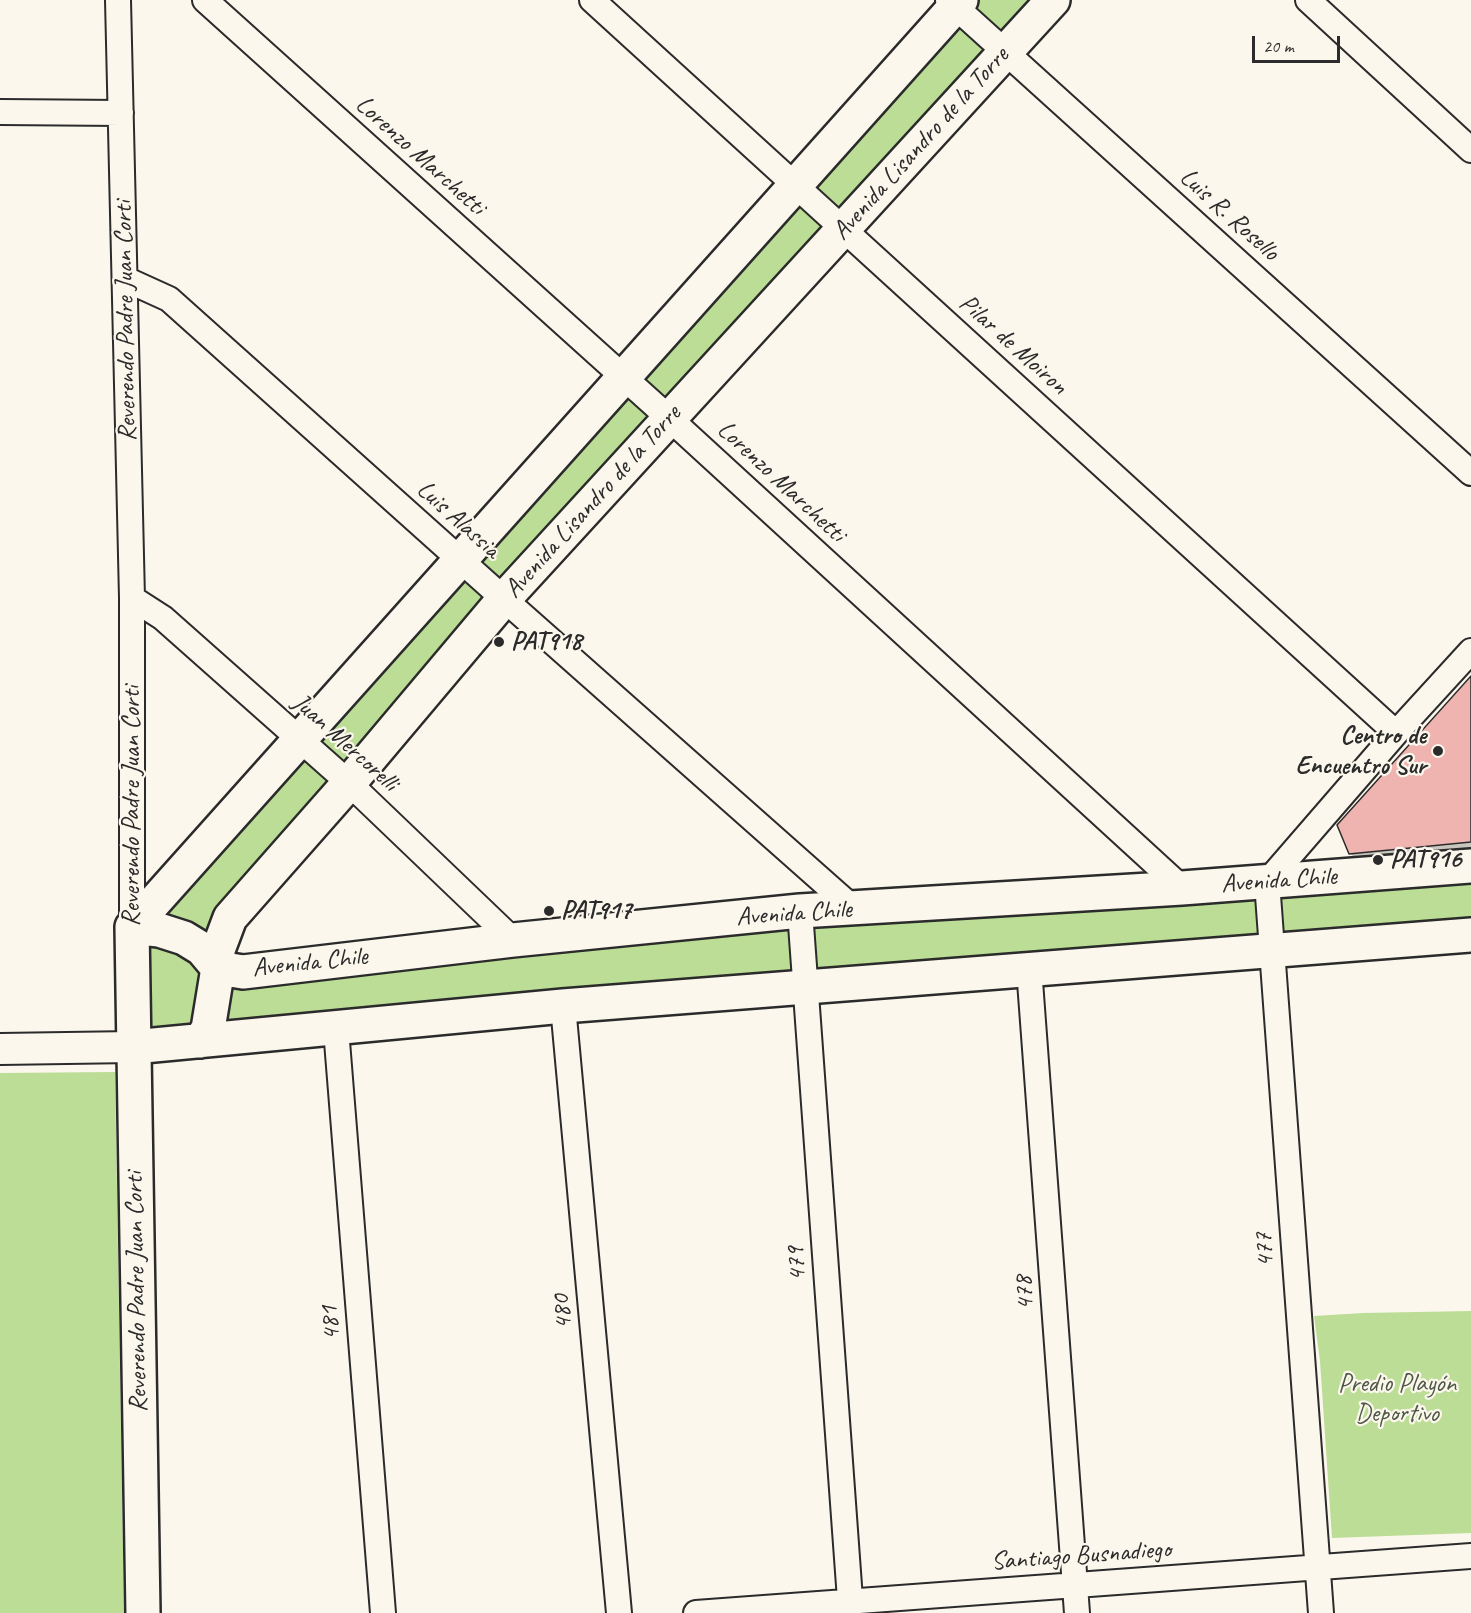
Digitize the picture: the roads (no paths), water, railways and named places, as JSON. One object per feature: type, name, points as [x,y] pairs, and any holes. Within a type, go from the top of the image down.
[{"type":"main road","name":"Avenida Lisandro de la Torre","points":[[200,1041],[208,1029],[218,968],[218,950],[230,918],[349,783],[504,600],[1053,0]]},
{"type":"main road","points":[[132,927],[795,185],[954,2]]},
{"type":"main road","name":"Avenida Chile","points":[[132,927],[159,930],[184,938],[202,949],[218,968],[243,972],[513,940],[800,911],[1182,888],[1471,866]]},
{"type":"main road","name":"Reverendo Padre Juan Corti","points":[[132,927],[143,1613]]},
{"type":"main road","points":[[133,1047],[563,1006],[1471,935]]},
{"type":"street","name":"Reverendo Padre Juan Corti","points":[[118,0],[132,597],[132,927]]},
{"type":"street","name":"Lorenzo Marchetti","points":[[205,0],[669,418],[1182,888]]},
{"type":"street","name":"Pilar de Moiron","points":[[592,0],[1396,733]]},
{"type":"street","points":[[1308,0],[1471,150]]},
{"type":"street","name":"Luis R. Rosello","points":[[954,2],[1005,52],[1471,473]]},
{"type":"street","points":[[0,112],[121,113]]},
{"type":"street","name":"Luis Alassia","points":[[125,279],[169,299],[504,600],[854,909]]},
{"type":"street","name":"Juan Mercorelli","points":[[132,597],[163,618],[349,783],[513,940]]},
{"type":"street","points":[[1267,882],[1396,733],[1471,651]]},
{"type":"street","name":"477","points":[[1267,882],[1321,1613]]},
{"type":"street","name":"479","points":[[800,911],[851,1607]]},
{"type":"street","name":"478","points":[[1029,968],[1077,1613]]},
{"type":"street","name":"480","points":[[563,1006],[619,1613]]},
{"type":"street","name":"481","points":[[336,1029],[383,1613]]},
{"type":"street","points":[[0,1048],[133,1047]]},
{"type":"street","name":"Santiago Busnadiego","points":[[696,1613],[851,1607],[1075,1585],[1471,1556]]},
{"type":"place","name":"PAT918","points":[[499,642]]},
{"type":"place","name":"Centro de Encuentro Sur","points":[[1438,751]]},
{"type":"place","name":"PAT916","points":[[1378,860]]},
{"type":"place","name":"PAT917","points":[[549,911]]},
{"type":"park label","name":"Predio Playón Deportivo","points":[[1397,1399]]}]
